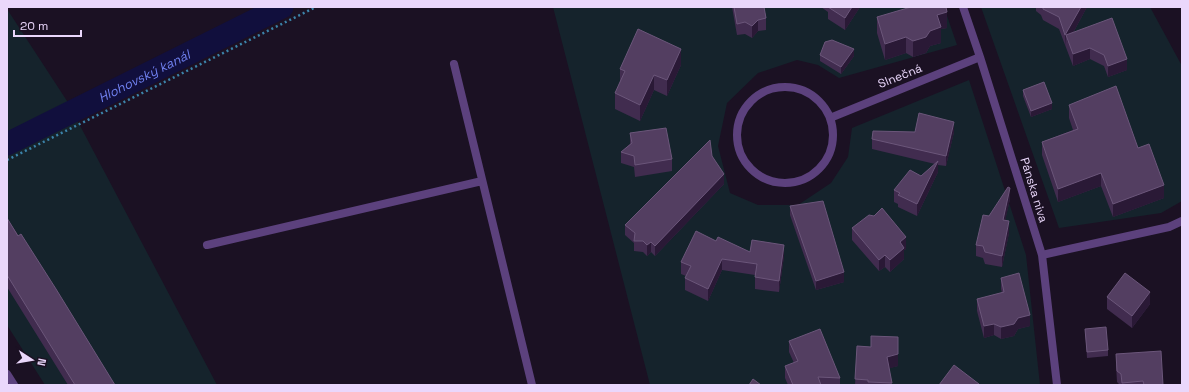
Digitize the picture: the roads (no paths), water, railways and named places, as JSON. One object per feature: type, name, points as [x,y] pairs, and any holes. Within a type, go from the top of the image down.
[{"type":"street","name":"Pánska niva","points":[[963,7],[1042,255],[1057,385]]},
{"type":"street","name":"Slnečná","points":[[830,118],[980,57]]},
{"type":"street","points":[[454,64],[532,385]]},
{"type":"street","points":[[782,87],[797,89],[811,95],[822,105],[830,118],[833,134],[831,150],[823,165],[811,176],[796,182],[780,184],[764,179],[750,169],[741,156],[737,140],[738,124],[744,110],[754,99],[767,91],[782,87]]},
{"type":"street","points":[[207,245],[482,181]]},
{"type":"street","points":[[1042,255],[1169,227],[1182,221]]},
{"type":"street","points":[[7,374],[14,385]]},
{"type":"waterway","name":"Hlohovský kanál","points":[[7,144],[282,7]]}]
